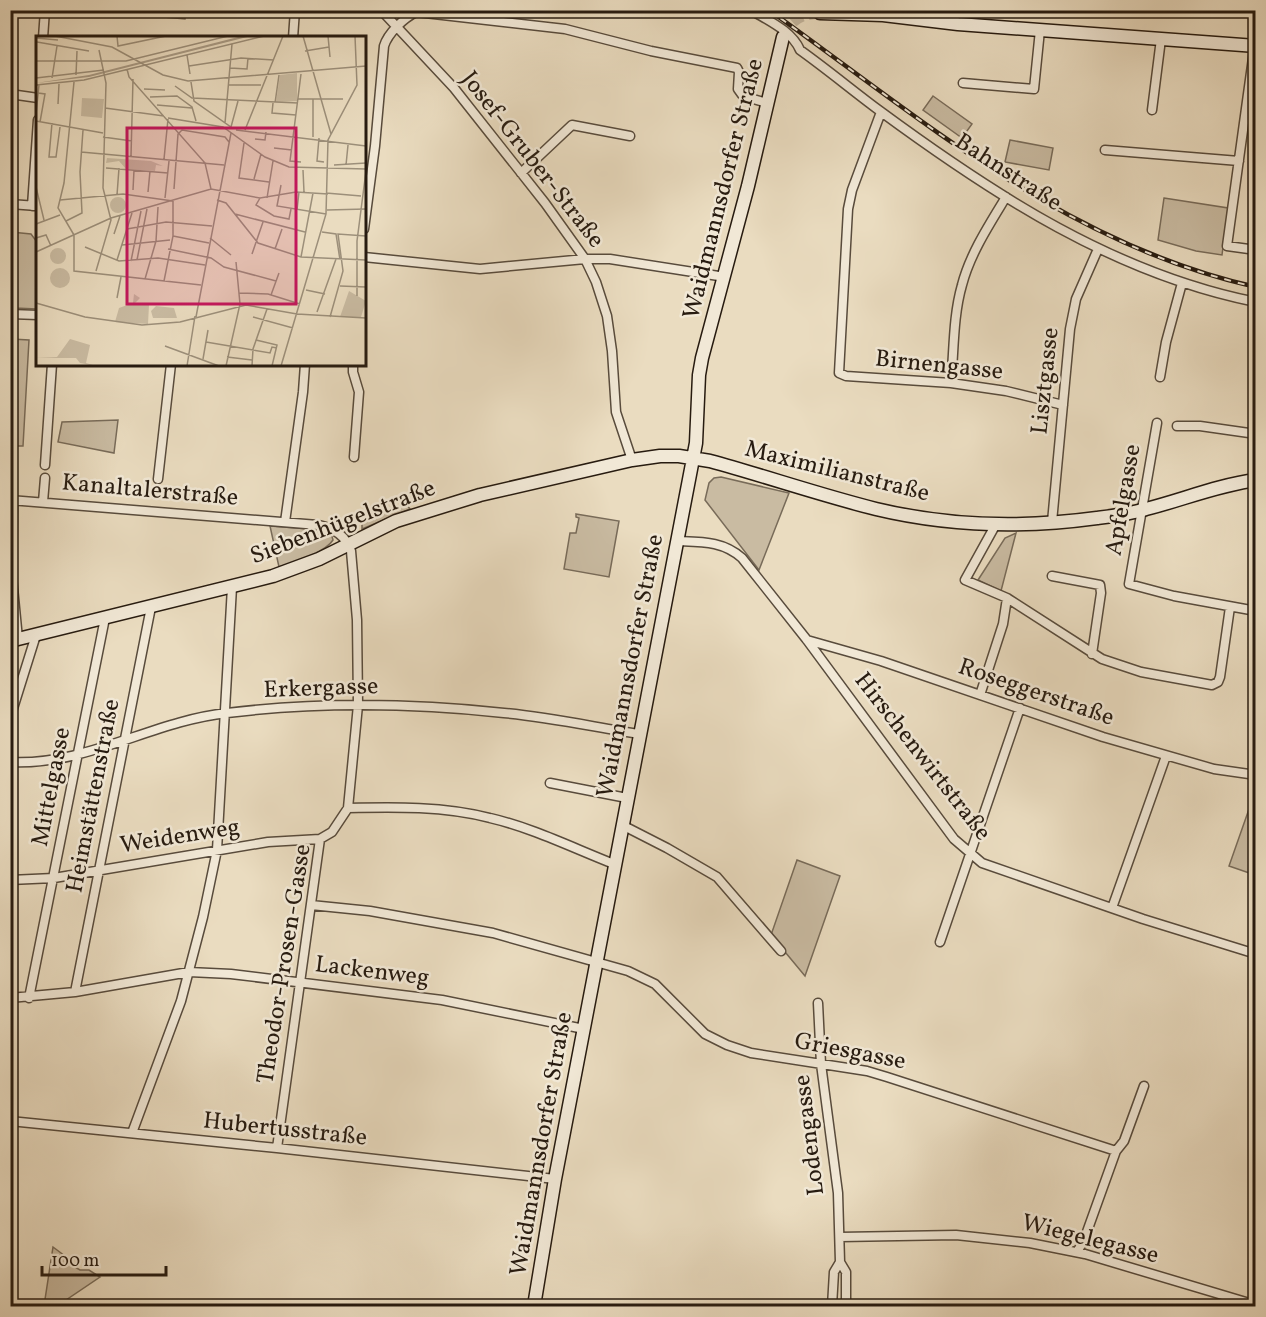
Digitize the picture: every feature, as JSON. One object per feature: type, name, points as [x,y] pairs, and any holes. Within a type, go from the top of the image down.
[{"type":"street","points":[[43,36],[45,10]]},
{"type":"street","points":[[293,36],[295,10]]},
{"type":"street","name":"Josef-Gruber-Straße","points":[[381,10],[454,88],[585,259],[596,282],[607,316],[616,412],[632,460]]},
{"type":"street","name":"Bahnstraße","points":[[751,10],[796,40],[800,50],[881,112],[1006,197],[1073,237],[1182,283],[1256,302]]},
{"type":"street","points":[[366,214],[384,46],[397,28],[411,15],[423,12],[565,29],[651,51],[736,68],[739,72],[738,89],[743,96],[767,103]]},
{"type":"street","points":[[820,12],[888,13],[958,24],[1161,39],[1255,43],[1227,246],[1256,250]]},
{"type":"street","points":[[963,83],[1034,88],[1040,30]]},
{"type":"street","name":"Waidmannsdorfer Straße","points":[[534,1306],[555,1179],[614,864],[696,443],[699,375],[783,37]]},
{"type":"street","points":[[1152,110],[1161,39]]},
{"type":"street","points":[[10,94],[36,98]]},
{"type":"street","name":"Birnengasse","points":[[881,112],[852,190],[848,209],[837,370],[841,375],[846,376],[951,383],[1006,391],[1064,405]]},
{"type":"street","points":[[521,173],[572,125],[630,136]]},
{"type":"street","points":[[1105,150],[1239,161]]},
{"type":"street","points":[[10,204],[35,206],[36,177]]},
{"type":"street","points":[[951,383],[962,285],[981,239],[1006,197]]},
{"type":"street","name":"Lisztgasse","points":[[1052,522],[1073,309],[1098,249]]},
{"type":"street","points":[[366,257],[480,269],[585,259],[610,259],[725,277]]},
{"type":"street","points":[[1160,377],[1166,342],[1182,283]]},
{"type":"street","points":[[10,314],[36,315]]},
{"type":"street","points":[[45,465],[52,366]]},
{"type":"street","points":[[158,479],[171,366]]},
{"type":"street","points":[[285,522],[303,393],[304,366]]},
{"type":"street","points":[[353,366],[358,392],[354,457]]},
{"type":"street","name":"Apfelgasse","points":[[1157,423],[1129,584],[1230,607]]},
{"type":"street","points":[[1177,426],[1200,426],[1256,434]]},
{"type":"street","name":"Siebenhügelstraße","points":[[14,640],[273,576],[319,558],[396,521],[437,507],[569,473],[632,460],[660,456],[693,457]]},
{"type":"street","name":"Maximilianstraße","points":[[693,457],[883,510],[996,524],[1096,518],[1143,510],[1256,480]]},
{"type":"street","points":[[43,502],[45,478]]},
{"type":"street","points":[[12,500],[14,640]]},
{"type":"street","name":"Kanaltalerstraße","points":[[12,500],[326,526],[342,536],[348,543]]},
{"type":"street","points":[[996,524],[965,580],[1007,598],[1092,654],[1141,672],[1212,685],[1218,682],[1230,607],[1256,611]]},
{"type":"street","name":"Hirschenwirtstraße","points":[[677,541],[721,544],[742,558],[807,640],[954,839],[970,855],[982,863],[1256,954]]},
{"type":"street","name":"Theodor-Prosen-Gasse","points":[[277,1148],[320,839],[332,832],[348,808],[358,705],[357,620],[351,551],[348,543]]},
{"type":"street","points":[[1052,576],[1100,585],[1101,593],[1092,654]]},
{"type":"street","points":[[132,1133],[169,1034],[189,972],[217,850],[232,587]]},
{"type":"street","points":[[980,695],[1003,624],[1007,598]]},
{"type":"street","name":"Heimstättenstraße","points":[[75,992],[151,607]]},
{"type":"street","name":"Mittelgasse","points":[[29,998],[105,618]]},
{"type":"street","points":[[10,718],[36,635]]},
{"type":"street","name":"Roseggerstraße","points":[[807,640],[881,661],[1103,737],[1166,756],[1214,770],[1256,775]]},
{"type":"street","name":"Erkergasse","points":[[10,762],[37,762],[79,756],[160,727],[225,713],[358,705],[505,713],[639,734]]},
{"type":"street","points":[[940,942],[1020,708]]},
{"type":"street","points":[[1112,908],[1166,756]]},
{"type":"street","points":[[550,783],[627,798]]},
{"type":"street","points":[[348,808],[416,809],[488,817],[529,829],[614,864]]},
{"type":"street","points":[[622,825],[717,877],[781,951]]},
{"type":"street","name":"Weidenweg","points":[[10,880],[54,878],[268,842],[320,839]]},
{"type":"street","name":"Griesgasse","points":[[311,905],[370,910],[493,933],[628,971],[655,984],[705,1034],[727,1045],[751,1053],[867,1071],[897,1079],[1116,1151]]},
{"type":"street","name":"Lackenweg","points":[[10,998],[75,992],[189,972],[231,974],[442,1000],[584,1029]]},
{"type":"street","name":"Lodengasse","points":[[818,1003],[821,1064],[838,1193],[840,1262],[846,1272],[846,1306]]},
{"type":"street","points":[[1077,1252],[1084,1240],[1116,1151],[1124,1141],[1144,1086]]},
{"type":"street","name":"Hubertusstraße","points":[[10,1121],[555,1179]]},
{"type":"street","name":"Wiegelegasse","points":[[840,1237],[956,1235],[1030,1243],[1077,1252],[1256,1305]]},
{"type":"street","name":"Lodengasse","points":[[832,1306],[834,1272],[840,1262]]},
{"type":"shaded area","points":[[96,11],[186,11],[185,19]]},
{"type":"shaded area","points":[[933,96],[972,124],[962,138],[923,110]]},
{"type":"shaded area","points":[[1010,140],[1053,148],[1049,170],[1005,162]]},
{"type":"shaded area","points":[[1164,198],[1228,208],[1222,255],[1196,251],[1158,240]]},
{"type":"shaded area","points":[[11,232],[31,234],[36,241],[36,309],[15,308],[15,284],[11,284]]},
{"type":"shaded area","points":[[11,339],[29,340],[23,446],[11,446]]},
{"type":"shaded area","points":[[118,420],[114,453],[58,442],[62,422]]},
{"type":"shaded area","points":[[721,477],[789,493],[759,570],[705,500],[709,483],[714,478]]},
{"type":"shaded area","points":[[407,505],[410,509],[362,529],[362,521],[373,520],[373,512]]},
{"type":"shaded area","points":[[576,514],[619,521],[609,577],[564,569],[570,533],[576,533],[579,518]]},
{"type":"shaded area","points":[[356,521],[356,531],[348,532],[339,527],[340,523]]},
{"type":"shaded area","points":[[270,526],[322,530],[331,533],[333,540],[316,553],[279,567]]},
{"type":"shaded area","points":[[1016,533],[1001,591],[978,580],[1005,538]]},
{"type":"shaded area","points":[[1255,792],[1256,875],[1229,866]]},
{"type":"shaded area","points":[[797,860],[840,876],[805,976],[771,935]]},
{"type":"shaded area","points":[[53,1247],[73,1266],[80,1270],[89,1270],[100,1277],[57,1306],[44,1306]]},
{"type":"tunnel","points":[[783,37],[797,18],[820,13]]},
{"type":"railway","points":[[769,10],[941,135],[999,174],[1059,210],[1122,241],[1187,268],[1256,287]]}]
